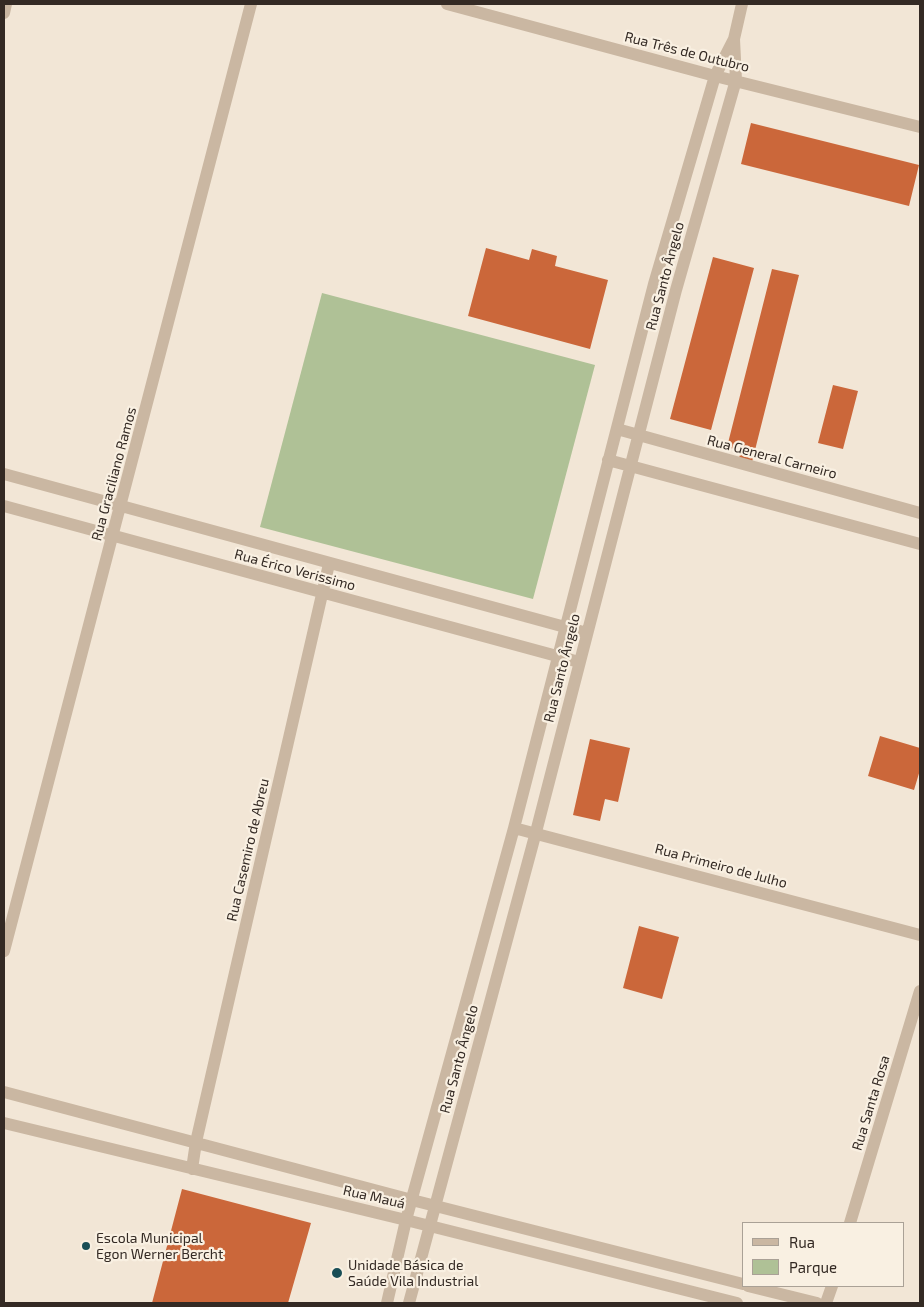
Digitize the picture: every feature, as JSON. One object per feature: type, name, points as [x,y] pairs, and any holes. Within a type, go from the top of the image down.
[{"type":"street","points":[[4,13],[6,4]]},
{"type":"street","name":"Rua Graciliano Ramos","points":[[4,952],[251,4]]},
{"type":"street","name":"Rua Três de Outubro","points":[[447,4],[715,76],[920,127]]},
{"type":"street","name":"Rua Santo Ângelo","points":[[387,1303],[406,1220],[514,828],[654,284],[715,76],[734,39],[742,4]]},
{"type":"street","name":"Rua Santo Ângelo","points":[[409,1303],[536,832],[676,290],[736,80],[734,39]]},
{"type":"street","points":[[654,284],[676,290]]},
{"type":"street","name":"Rua General Carneiro","points":[[616,429],[920,513]]},
{"type":"street","points":[[608,460],[920,544]]},
{"type":"street","points":[[4,474],[587,633]]},
{"type":"street","name":"Rua Érico Verissimo","points":[[4,506],[579,662]]},
{"type":"street","name":"Rua Casemiro de Abreu","points":[[192,1169],[196,1142],[329,564]]},
{"type":"street","name":"Rua Primeiro de Julho","points":[[514,828],[536,832],[920,935]]},
{"type":"street","name":"Rua Santa Rosa","points":[[850,1222],[920,991]]},
{"type":"street","points":[[4,1092],[434,1206],[742,1284]]},
{"type":"street","name":"Rua Mauá","points":[[4,1123],[406,1220],[737,1303]]},
{"type":"street","points":[[752,1287],[818,1303]]},
{"type":"street","points":[[826,1303],[832,1287]]},
{"type":"green space","points":[[322,293],[595,365],[533,599],[260,527]]},
{"type":"building","points":[[751,123],[919,165],[909,206],[741,164]]},
{"type":"building","points":[[486,248],[529,260],[532,249],[557,256],[555,266],[608,280],[590,349],[468,316]]},
{"type":"building","points":[[713,257],[754,268],[711,430],[670,419]]},
{"type":"building","points":[[772,269],[799,275],[752,462],[739,458],[741,451],[727,447]]},
{"type":"building","points":[[833,385],[858,391],[843,449],[818,443]]},
{"type":"building","points":[[880,736],[920,748],[920,770],[914,790],[868,776]]},
{"type":"building","points":[[590,739],[630,748],[618,802],[605,799],[600,821],[573,815]]},
{"type":"building","points":[[639,926],[679,937],[662,999],[623,988]]},
{"type":"building","points":[[182,1189],[311,1223],[288,1303],[152,1303]]},
{"type":"place","name":"Escola Municipal Egon Werner Bercht","points":[[86,1246]]},
{"type":"place","name":"Unidade Básica de Saúde Vila Industrial","points":[[337,1273]]}]
